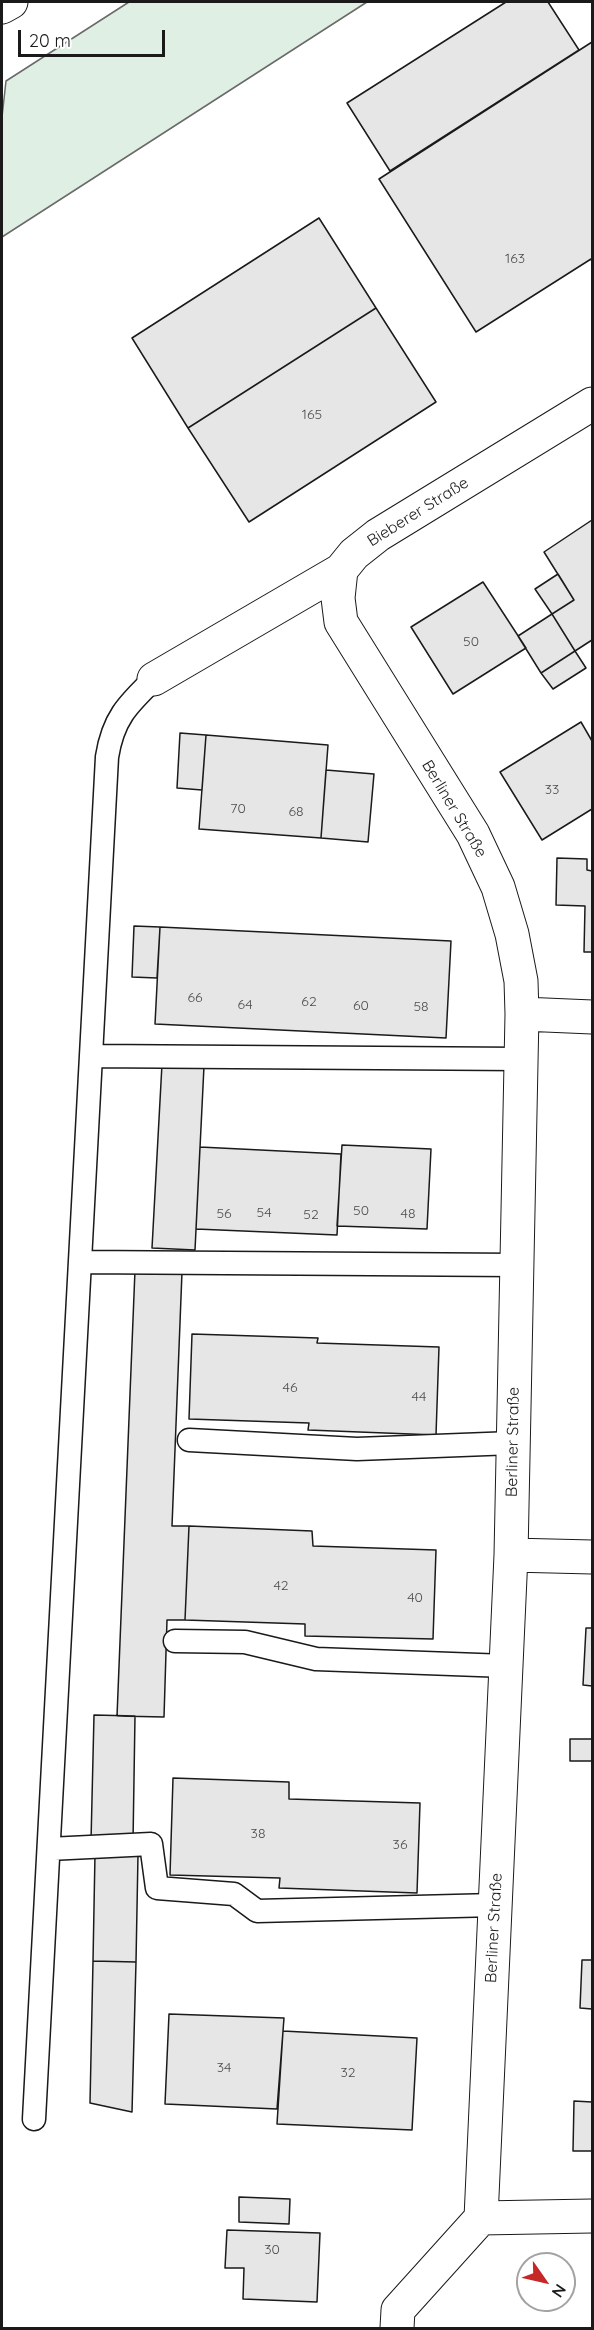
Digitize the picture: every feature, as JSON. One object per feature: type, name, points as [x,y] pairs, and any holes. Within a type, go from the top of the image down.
[{"type":"main road","points":[[2,7],[10,2]]},
{"type":"main road","name":"Bieberer Straße","points":[[154,679],[341,570],[354,554],[378,535],[592,404]]},
{"type":"main road","name":"Berliner Straße","points":[[341,570],[338,598],[341,622],[473,834],[498,888],[512,934],[521,981],[511,1555],[481,2217]]},
{"type":"main road","points":[[522,1014],[592,1017]]},
{"type":"main road","points":[[511,1555],[592,1557]]},
{"type":"main road","points":[[397,2328],[398,2310],[481,2217],[592,2216]]},
{"type":"lane","points":[[34,2119],[107,769],[111,732],[130,702],[154,679]]},
{"type":"lane","points":[[92,1056],[521,1059]]},
{"type":"lane","points":[[80,1262],[517,1265]]},
{"type":"lane","points":[[189,1440],[357,1449],[513,1443]]},
{"type":"lane","points":[[175,1641],[246,1642],[316,1659],[506,1666]]},
{"type":"lane","points":[[49,1849],[151,1844],[157,1888],[234,1894],[257,1911],[495,1905]]},
{"type":"green space","points":[[129,2],[367,2],[2,237],[2,117],[6,81]]},
{"type":"building","points":[[506,2],[548,2],[579,50],[390,171],[347,103]]},
{"type":"building","points":[[592,42],[592,262],[591,259],[476,332],[379,179]]},
{"type":"building","points":[[319,218],[376,308],[188,428],[132,338]]},
{"type":"building","points":[[376,308],[436,402],[249,522],[188,428]]},
{"type":"building","points":[[592,520],[592,640],[575,651],[552,614],[574,600],[544,552]]},
{"type":"building","points":[[558,574],[574,600],[552,614],[535,589]]},
{"type":"building","points":[[483,582],[526,648],[453,694],[411,627]]},
{"type":"building","points":[[552,614],[575,651],[541,673],[518,636]]},
{"type":"building","points":[[575,651],[586,668],[553,689],[541,673]]},
{"type":"building","points":[[581,722],[592,741],[592,809],[542,840],[500,772]]},
{"type":"building","points":[[180,733],[206,735],[202,790],[177,788]]},
{"type":"building","points":[[206,735],[328,745],[321,838],[199,829]]},
{"type":"building","points":[[326,770],[374,774],[368,842],[321,838]]},
{"type":"building","points":[[557,858],[587,859],[587,870],[592,871],[592,952],[584,952],[585,906],[556,905]]},
{"type":"building","points":[[134,926],[160,927],[157,978],[132,977]]},
{"type":"building","points":[[160,927],[451,941],[446,1038],[155,1024]]},
{"type":"building","points":[[162,1064],[204,1066],[195,1250],[152,1248]]},
{"type":"building","points":[[342,1145],[431,1149],[427,1229],[337,1226]]},
{"type":"building","points":[[200,1147],[341,1154],[337,1235],[196,1229]]},
{"type":"building","points":[[135,1270],[182,1272],[172,1526],[189,1526],[185,1620],[167,1620],[164,1717],[117,1716]]},
{"type":"building","points":[[192,1334],[318,1338],[317,1343],[439,1347],[436,1435],[308,1430],[309,1423],[189,1419]]},
{"type":"building","points":[[189,1526],[312,1531],[313,1546],[436,1550],[433,1639],[305,1636],[305,1624],[185,1620]]},
{"type":"building","points":[[586,1628],[592,1628],[592,1686],[583,1685]]},
{"type":"building","points":[[94,1715],[135,1716],[133,1842],[91,1841]]},
{"type":"building","points":[[570,1739],[592,1739],[592,1761],[570,1761]]},
{"type":"building","points":[[173,1778],[289,1782],[289,1799],[420,1803],[417,1893],[279,1888],[280,1878],[170,1875]]},
{"type":"building","points":[[95,1854],[138,1855],[136,1962],[93,1961]]},
{"type":"building","points":[[582,1960],[592,1960],[592,2009],[580,2008]]},
{"type":"building","points":[[93,1961],[136,1962],[132,2112],[90,2103]]},
{"type":"building","points":[[169,2014],[284,2018],[277,2109],[165,2104]]},
{"type":"building","points":[[283,2031],[417,2038],[412,2130],[277,2124]]},
{"type":"building","points":[[574,2101],[592,2102],[592,2151],[573,2151]]},
{"type":"building","points":[[239,2197],[290,2199],[289,2224],[239,2222]]},
{"type":"building","points":[[227,2230],[320,2233],[317,2302],[243,2299],[244,2268],[225,2268]]}]
